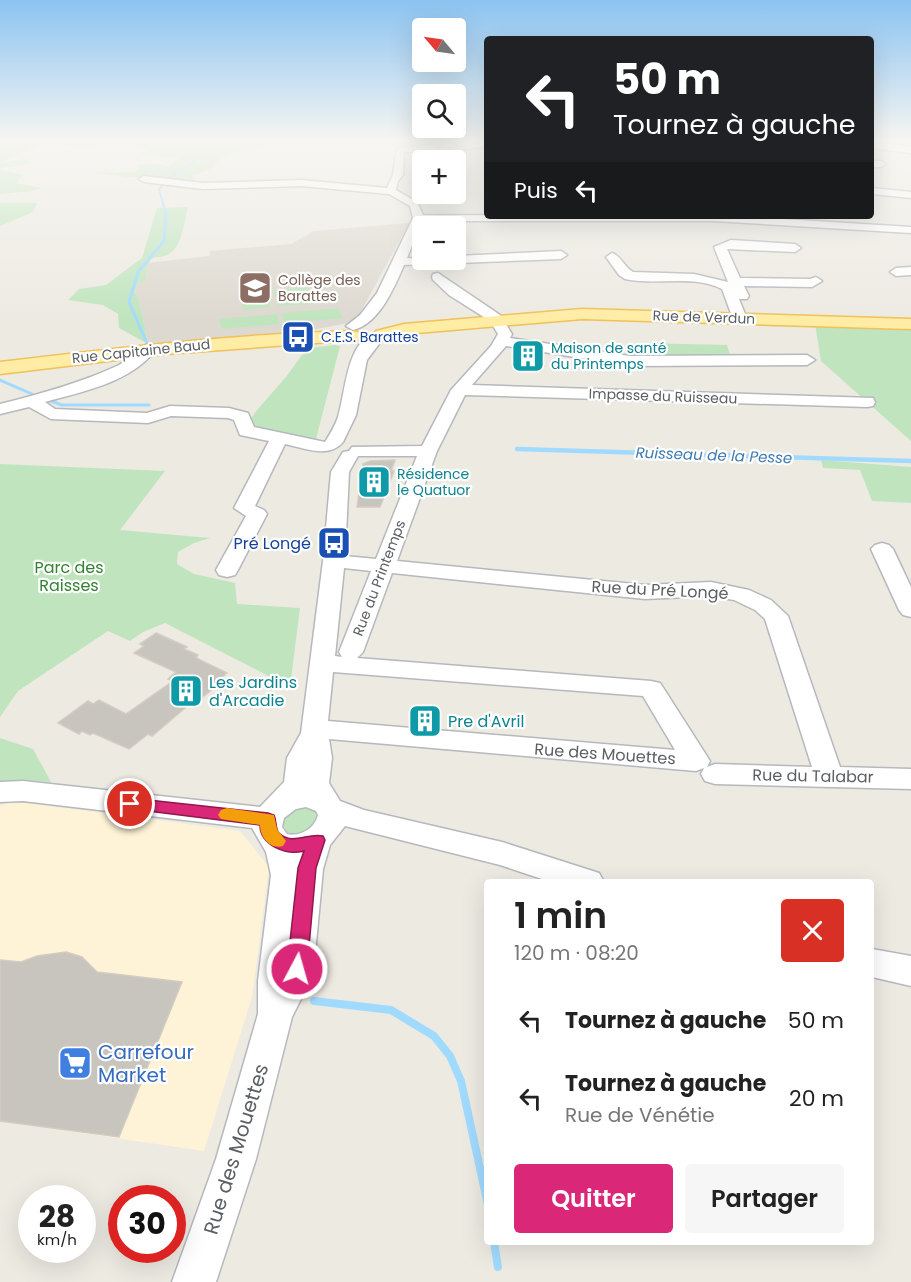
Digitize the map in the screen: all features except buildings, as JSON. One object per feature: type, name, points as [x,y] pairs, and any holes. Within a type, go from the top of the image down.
[{"type":"main road","name":"Rue de Verdun","points":[[352,331],[381,331],[582,314],[911,324]]},
{"type":"main road","name":"Rue Capitaine Baud","points":[[0,368],[148,350],[352,331]]},
{"type":"street","points":[[408,200],[414,203],[416,216]]},
{"type":"street","points":[[466,217],[484,217]]},
{"type":"street","points":[[890,217],[911,218]]},
{"type":"street","points":[[760,219],[824,221],[911,230]]},
{"type":"street","points":[[359,357],[352,331],[379,303],[412,230]]},
{"type":"street","points":[[747,319],[720,247],[731,244],[795,248]]},
{"type":"street","points":[[399,262],[561,255]]},
{"type":"street","points":[[612,257],[623,272],[630,276],[698,278],[724,284],[747,319]]},
{"type":"street","points":[[896,272],[911,272]]},
{"type":"street","points":[[438,277],[454,292],[496,320],[505,334],[501,341],[630,360],[807,360]]},
{"type":"street","points":[[735,282],[816,281]]},
{"type":"street","points":[[326,806],[315,783],[318,758],[314,729],[334,561],[341,452],[359,357],[365,347],[381,331],[376,318],[380,309],[379,303]]},
{"type":"street","name":"Rue du Printemps","points":[[351,652],[428,451],[459,390],[501,341]]},
{"type":"street","points":[[0,409],[111,374],[142,358],[148,350]]},
{"type":"street","name":"Impasse du Ruisseau","points":[[459,390],[867,402]]},
{"type":"street","points":[[28,402],[51,414],[147,418],[170,411],[229,413],[242,417],[246,431],[341,452],[428,451]]},
{"type":"street","points":[[227,570],[257,514],[244,508],[279,439]]},
{"type":"street","points":[[882,549],[911,610]]},
{"type":"street","name":"Rue du Pré Longé","points":[[334,561],[645,592],[711,589],[741,595],[763,605],[776,616],[829,776]]},
{"type":"street","name":"Rue des Mouettes","points":[[314,729],[422,740],[696,761],[651,689],[321,663]]},
{"type":"street","points":[[314,729],[301,758],[298,785],[274,819],[278,841],[288,845],[306,845],[319,839],[356,830],[393,827]]},
{"type":"street","name":"Rue du Talabar","points":[[715,774],[911,779]]},
{"type":"street","points":[[0,792],[23,791],[274,819],[301,797],[360,820],[502,854],[579,879]]},
{"type":"street","name":"Rue des Mouettes","points":[[194,1282],[236,1159],[275,1016],[296,975],[307,868],[319,839],[332,824],[326,806]]},
{"type":"street","name":"Rue des Mouettes","points":[[274,819],[287,875],[275,981],[275,1016]]},
{"type":"street","points":[[874,963],[911,971]]},
{"type":"shaded area","name":"Collège des Barattes","points":[[409,223],[359,315],[348,323],[302,332],[148,344],[139,299],[134,294],[138,282],[146,280],[146,263],[210,256],[210,251],[291,244],[314,231]]},
{"type":"shaded area","points":[[10,801],[240,831],[269,867],[252,997],[204,1151],[0,1121],[0,806]]},
{"type":"green space","points":[[0,203],[37,203],[33,212],[0,226]]},
{"type":"green space","points":[[188,207],[176,247],[165,256],[149,262],[146,280],[138,283],[134,293],[139,299],[148,344],[119,328],[118,314],[103,305],[68,300],[79,289],[106,285],[142,258],[157,208]]},
{"type":"green space","points":[[307,287],[309,293],[304,294],[305,298],[311,297],[313,304],[278,306],[276,300],[280,299],[279,296],[275,296],[273,290]]},
{"type":"green space","points":[[265,291],[270,307],[244,310],[240,293]]},
{"type":"green space","points":[[338,308],[343,318],[285,323],[282,313]]},
{"type":"green space","points":[[277,314],[280,324],[222,329],[219,319]]},
{"type":"green space","points":[[815,324],[911,327],[911,441],[821,361]]},
{"type":"green space","points":[[641,343],[727,345],[731,358],[641,360]]},
{"type":"green space","points":[[340,346],[316,439],[257,429],[258,426],[252,425],[252,417],[257,410],[302,355],[310,348]]},
{"type":"green space","points":[[821,460],[911,467],[911,503],[872,501],[860,470],[823,468]]},
{"type":"green space","name":"Parc des Raisses","points":[[0,464],[165,471],[120,530],[210,538],[194,543],[178,552],[177,564],[194,574],[235,583],[237,604],[300,608],[290,687],[165,623],[143,632],[130,641],[108,631],[18,691],[0,717]]},
{"type":"green space","points":[[0,738],[33,749],[51,782],[15,780],[0,783]]},
{"type":"green space","points":[[302,807],[315,812],[317,824],[303,833],[287,832],[281,822],[288,811]]},
{"type":"waterway","points":[[162,200],[166,214]]},
{"type":"waterway","points":[[146,341],[129,302],[138,272],[164,241],[166,214]]},
{"type":"waterway","name":"Ruisseau de la Pesse","points":[[0,380],[32,394]]},
{"type":"waterway","name":"Ruisseau de la Pesse","points":[[48,400],[62,405],[149,405]]},
{"type":"waterway","name":"Ruisseau de la Pesse","points":[[517,449],[911,461]]},
{"type":"waterway","points":[[314,1001],[391,1010],[434,1036],[450,1056],[461,1081],[484,1187]]},
{"type":"waterway","points":[[494,1245],[498,1267]]},
{"type":"slow traffic","points":[[227,815],[268,819],[268,831],[277,841]]},
{"type":"place","name":"Collège des Barattes","points":[[255,288]]},
{"type":"place","name":"C.E.S. Barattes","points":[[298,337]]},
{"type":"place","name":"Maison de santé du Printemps","points":[[528,356]]},
{"type":"place","name":"Résidence le Quatuor","points":[[374,482]]},
{"type":"place","name":"Pré Longé","points":[[334,543]]},
{"type":"place","name":"Les Jardins d'Arcadie","points":[[186,691]]},
{"type":"place","name":"Pre d'Avril","points":[[425,721]]},
{"type":"place","name":"Carrefour Market","points":[[75,1063]]},
{"type":"route","points":[[130,804],[268,819],[268,831],[282,843],[306,845],[316,840],[307,868],[297,969]]}]
